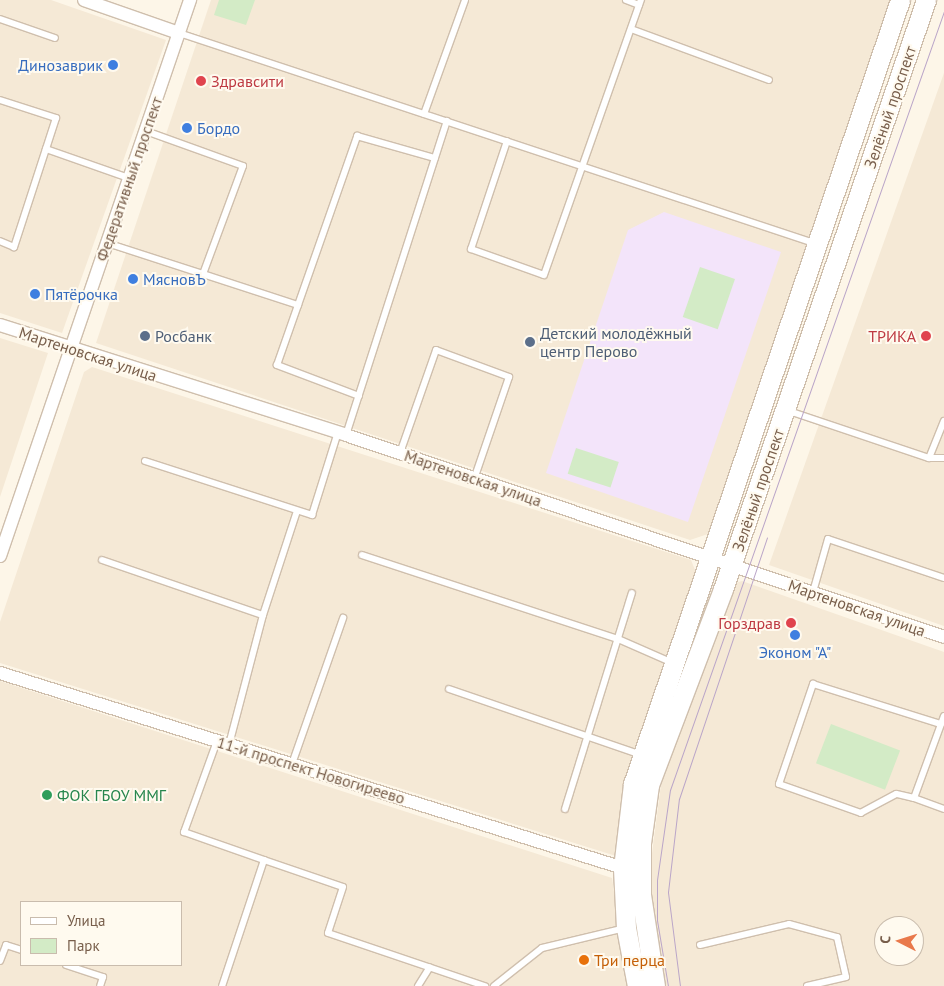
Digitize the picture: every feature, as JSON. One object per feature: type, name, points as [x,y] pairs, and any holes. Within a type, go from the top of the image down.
[{"type":"main road","name":"Зелёный проспект","points":[[637,986],[626,928],[623,868],[633,784],[900,0]]},
{"type":"main road","name":"Зелёный проспект","points":[[654,986],[641,894],[641,843],[649,785],[732,565],[926,0]]},
{"type":"street","points":[[84,0],[179,33]]},
{"type":"street","name":"Федеративный проспект","points":[[0,556],[190,0]]},
{"type":"street","name":"Мартеновская улица","points":[[0,326],[342,433],[944,638]]},
{"type":"street","name":"11-й проспект Новогиреево","points":[[0,673],[623,868]]},
{"type":"lane","points":[[424,114],[465,0]]},
{"type":"lane","points":[[506,141],[471,249],[544,275],[640,2],[626,0]]},
{"type":"lane","points":[[0,19],[55,38]]},
{"type":"lane","points":[[631,29],[769,80]]},
{"type":"lane","points":[[179,33],[818,244]]},
{"type":"lane","points":[[0,100],[56,118],[14,247],[0,241]]},
{"type":"lane","points":[[145,461],[312,515],[342,433],[359,396],[447,121]]},
{"type":"lane","points":[[146,131],[243,166],[203,274]]},
{"type":"lane","points":[[359,396],[277,365],[357,136],[435,158]]},
{"type":"lane","points":[[46,149],[129,178]]},
{"type":"lane","points":[[107,242],[298,304]]},
{"type":"lane","points":[[400,453],[436,350],[509,377],[474,478]]},
{"type":"lane","points":[[786,410],[929,458],[944,458]]},
{"type":"lane","points":[[929,458],[944,421]]},
{"type":"lane","points":[[297,510],[223,743],[184,832],[343,888],[328,934],[485,986]]},
{"type":"lane","points":[[813,592],[828,539],[944,578]]},
{"type":"lane","points":[[362,554],[618,639],[674,663]]},
{"type":"lane","points":[[102,560],[263,615]]},
{"type":"lane","points":[[565,809],[632,593]]},
{"type":"lane","points":[[292,764],[343,618]]},
{"type":"lane","points":[[941,724],[813,684],[778,784],[861,813],[896,794],[914,798],[944,809]]},
{"type":"lane","points":[[449,689],[643,756]]},
{"type":"lane","points":[[914,798],[944,716]]},
{"type":"lane","points":[[222,986],[264,860]]},
{"type":"lane","points":[[700,945],[789,924],[838,937],[846,977],[807,986]]},
{"type":"lane","points":[[494,986],[502,983],[542,948],[626,928]]},
{"type":"lane","points":[[0,961],[6,945],[20,950]]},
{"type":"lane","points":[[69,966],[103,977],[100,986]]},
{"type":"lane","points":[[418,986],[430,968]]},
{"type":"shaded area","points":[[0,0],[51,0],[166,40],[62,333],[0,313]]},
{"type":"shaded area","points":[[211,0],[891,0],[708,534],[690,540],[96,343]]},
{"type":"shaded area","points":[[944,73],[944,626],[769,565]]},
{"type":"shaded area","points":[[664,212],[781,252],[688,522],[546,473],[628,230]]},
{"type":"shaded area","points":[[0,338],[48,353],[0,497]]},
{"type":"shaded area","points":[[92,367],[691,560],[697,575],[626,775],[616,856],[0,663],[0,622],[84,372]]},
{"type":"shaded area","points":[[742,581],[944,652],[944,986],[663,986],[648,884],[663,769],[732,584]]},
{"type":"shaded area","points":[[0,681],[612,878],[628,986],[0,986]]},
{"type":"green space","points":[[219,0],[255,0],[246,25],[214,15]]},
{"type":"green space","points":[[700,267],[735,279],[718,329],[683,317]]},
{"type":"green space","points":[[576,448],[619,462],[610,488],[568,474]]},
{"type":"green space","points":[[831,724],[900,751],[885,790],[816,763]]},
{"type":"tram line","points":[[668,986],[657,920],[657,880],[670,790],[944,11]]},
{"type":"tram line","points":[[680,986],[668,892],[679,799],[767,537]]},
{"type":"place","name":"Динозаврик","points":[[113,65]]},
{"type":"place","name":"Здравсити","points":[[201,81]]},
{"type":"place","name":"Бордо","points":[[187,128]]},
{"type":"place","name":"МясновЪ","points":[[133,279]]},
{"type":"place","name":"Пятёрочка","points":[[35,294]]},
{"type":"place","name":"Росбанк","points":[[145,336]]},
{"type":"place","name":"ТРИКА","points":[[926,336]]},
{"type":"place","name":"Детский молодёжный центр Перово","points":[[530,342]]},
{"type":"place","name":"Горздрав","points":[[791,623]]},
{"type":"place","name":"Эконом \"А\"","points":[[795,635]]},
{"type":"place","name":"ФОК ГБОУ ММГ","points":[[47,795]]},
{"type":"place","name":"Три перца","points":[[584,960]]}]
